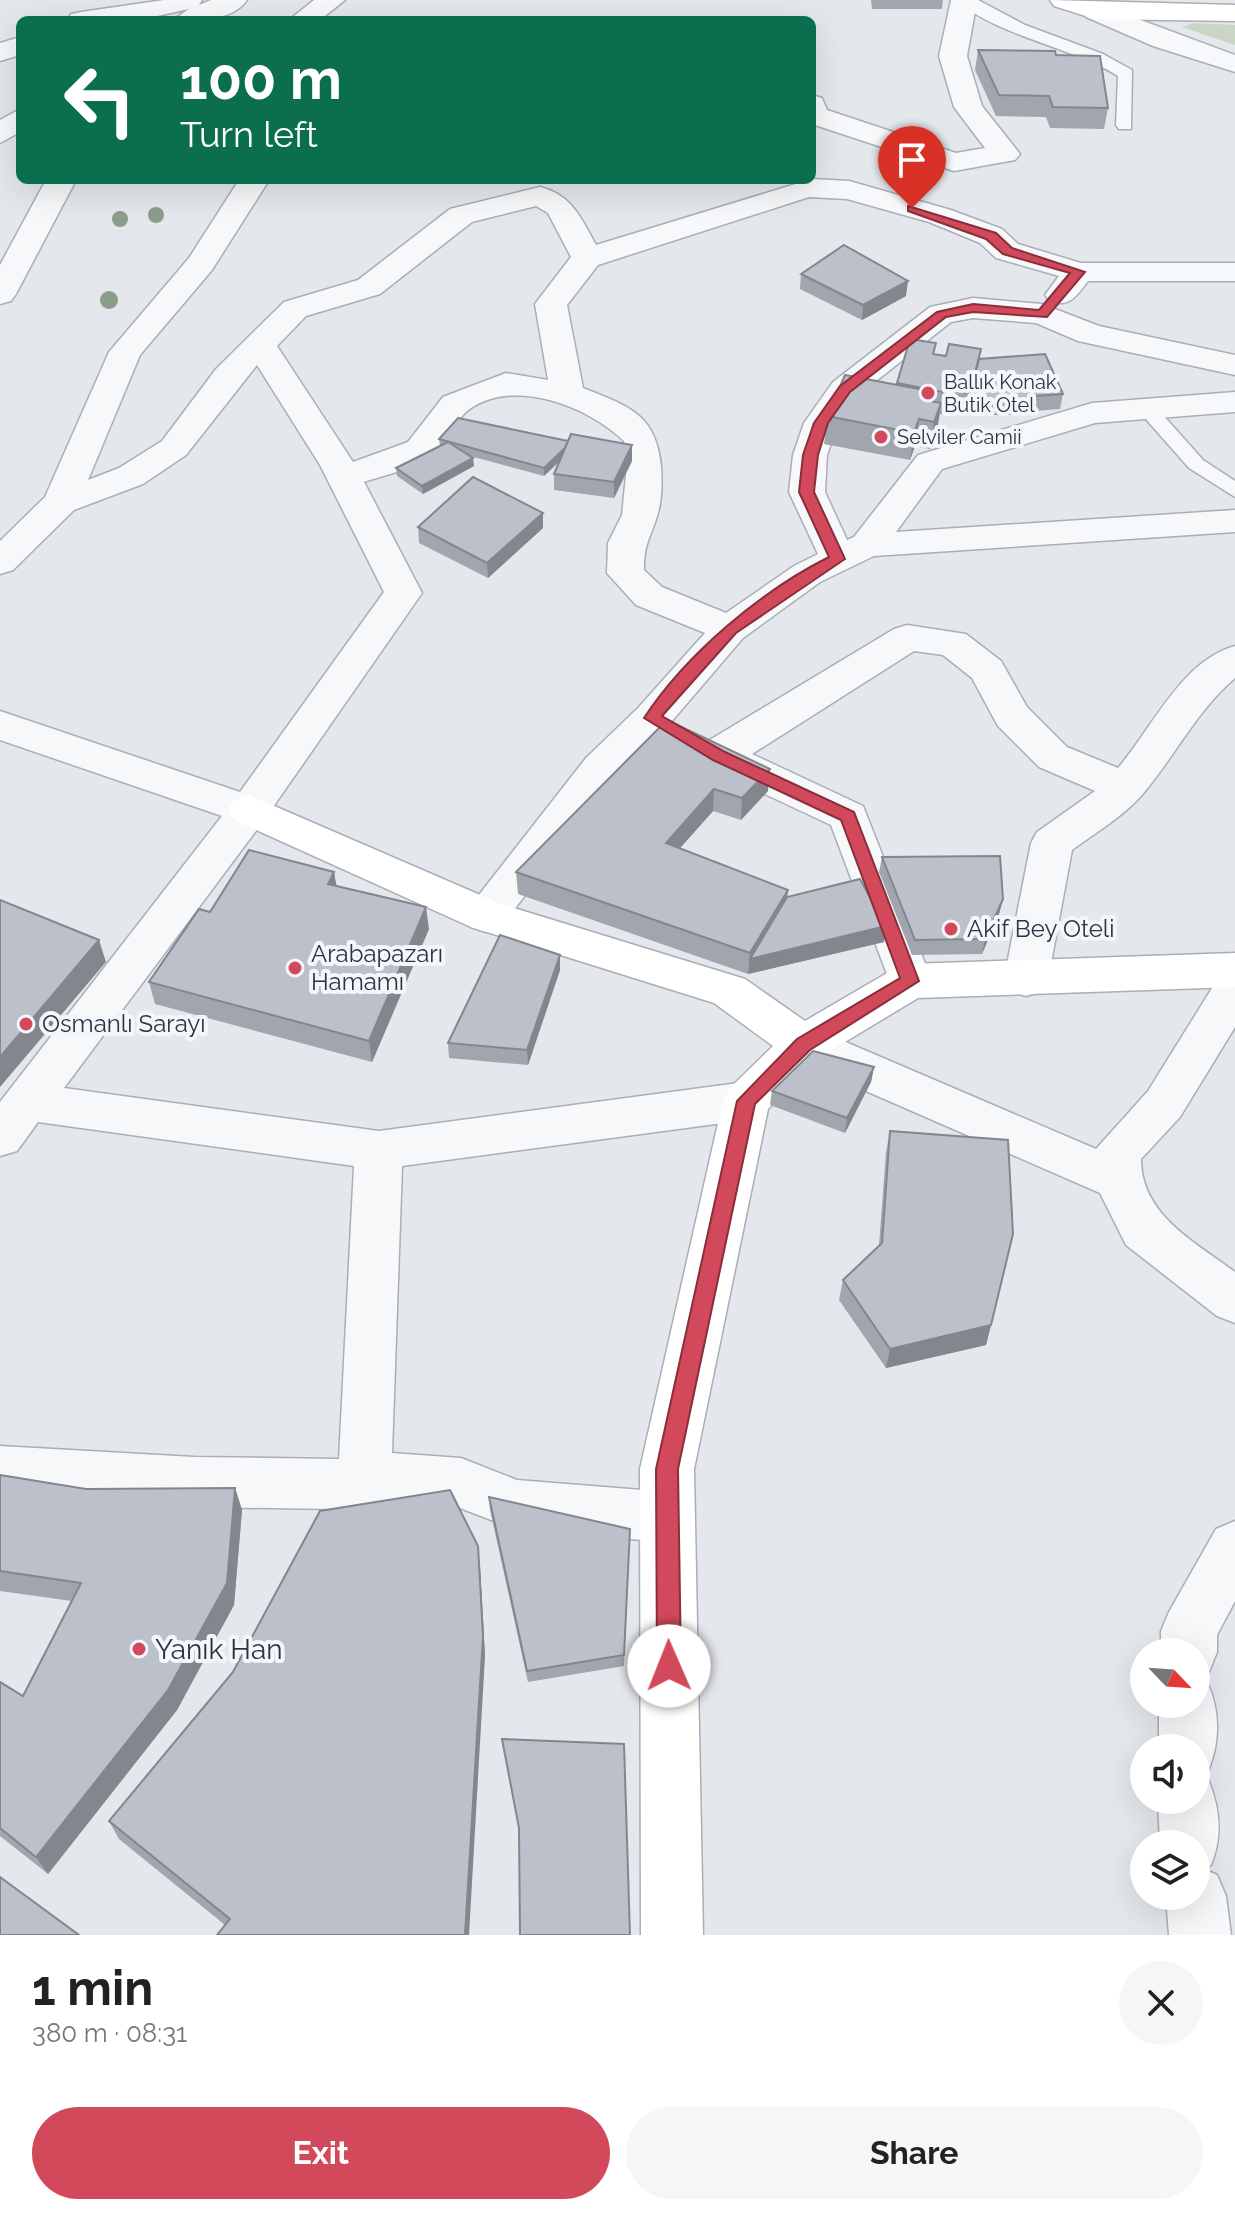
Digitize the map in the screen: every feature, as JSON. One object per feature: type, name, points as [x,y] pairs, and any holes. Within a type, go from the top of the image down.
[{"type":"main road","points":[[1063,0],[1095,11],[1235,13]]},
{"type":"main road","points":[[249,810],[486,916],[729,991],[804,1044]]},
{"type":"main road","points":[[672,1935],[667,1469],[746,1101],[804,1044],[910,981],[1235,970]]},
{"type":"street","points":[[110,16],[167,8],[189,0]]},
{"type":"street","points":[[196,16],[234,0]]},
{"type":"street","points":[[308,16],[332,0]]},
{"type":"street","points":[[816,116],[905,149],[954,162],[1005,154],[968,107],[953,56],[964,0]]},
{"type":"street","points":[[1095,11],[1163,40],[1235,64]]},
{"type":"street","points":[[0,134],[16,121]]},
{"type":"street","points":[[0,294],[59,184]]},
{"type":"street","points":[[0,562],[61,502],[125,352],[201,263],[251,184]]},
{"type":"street","points":[[567,394],[551,304],[587,258],[751,193],[807,188],[849,190],[940,216],[991,236],[1007,251],[1079,272],[1235,272]]},
{"type":"street","points":[[61,502],[131,476],[174,448],[228,376],[295,309],[369,287],[461,215],[540,196],[560,207],[587,258]]},
{"type":"street","points":[[1042,314],[1079,272]]},
{"type":"street","points":[[852,552],[807,492],[810,455],[821,423],[845,389],[941,314],[973,308],[1042,314],[1090,334],[1235,365]]},
{"type":"street","points":[[0,1137],[249,810],[403,593],[345,477],[283,376],[259,345]]},
{"type":"street","points":[[345,477],[420,449],[455,404],[492,387],[506,383],[567,394],[615,413],[641,438],[644,475],[640,515],[626,543],[625,573],[649,596],[730,629]]},
{"type":"street","points":[[852,552],[930,462],[1092,413],[1235,402]]},
{"type":"street","points":[[486,916],[600,768],[652,718],[730,629],[807,574],[852,552],[1235,521]]},
{"type":"street","points":[[719,756],[907,638],[953,643],[987,670],[1012,716],[1053,757],[1125,787]]},
{"type":"street","points":[[1026,979],[1052,843],[1125,787],[1174,722],[1224,665],[1235,659]]},
{"type":"street","points":[[652,718],[719,756],[848,816],[910,981]]},
{"type":"street","points":[[0,725],[249,810]]},
{"type":"street","points":[[1235,989],[1164,1104],[1117,1153],[1117,1179],[1143,1230],[1235,1301]]},
{"type":"street","points":[[804,1044],[1117,1179]]},
{"type":"street","points":[[29,1102],[379,1150],[746,1101]]},
{"type":"street","points":[[364,1481],[379,1150]]},
{"type":"street","points":[[0,1470],[194,1482],[364,1481],[396,1477],[461,1483],[517,1505],[667,1517]]},
{"type":"street","points":[[1189,1638],[1189,1631],[1235,1547]]},
{"type":"street","points":[[1197,1910],[1200,1935]]},
{"type":"lane","points":[[964,0],[987,8],[1003,20],[1103,57],[1126,74],[1125,125]]},
{"type":"lane","points":[[1147,409],[1196,464],[1235,491]]},
{"type":"green space","points":[[1195,23],[1235,25],[1235,45],[1182,27]]},
{"type":"building","points":[[978,50],[1055,51],[1056,55],[1100,56],[1108,108],[1053,107],[1049,96],[999,95]]},
{"type":"building","points":[[844,245],[908,281],[863,305],[801,274]]},
{"type":"building","points":[[910,339],[936,343],[933,354],[946,356],[949,344],[981,349],[970,393],[948,390],[948,393],[897,383]]},
{"type":"building","points":[[1045,354],[1063,394],[1034,396],[1036,399],[969,400],[979,359]]},
{"type":"building","points":[[845,375],[929,391],[925,400],[941,403],[934,422],[919,419],[914,433],[827,416]]},
{"type":"building","points":[[458,418],[568,441],[565,448],[544,468],[439,439]]},
{"type":"building","points":[[571,434],[632,445],[614,482],[554,474]]},
{"type":"building","points":[[448,442],[473,458],[422,486],[396,468]]},
{"type":"building","points":[[473,477],[543,513],[487,563],[418,527]]},
{"type":"building","points":[[667,720],[770,769],[742,798],[714,789],[666,843],[788,890],[750,953],[516,872]]},
{"type":"building","name":"Arabapazarı Hamamı","points":[[249,850],[334,872],[328,884],[426,907],[369,1041],[149,982],[199,909],[210,912]]},
{"type":"building","points":[[1000,856],[1003,899],[985,939],[915,940],[882,857]]},
{"type":"building","points":[[860,879],[886,926],[750,959],[787,897]]},
{"type":"building","name":"Osmanlı Sarayı","points":[[0,900],[99,940],[0,1057]]},
{"type":"building","points":[[500,935],[560,955],[527,1050],[448,1043]]},
{"type":"building","points":[[813,1051],[874,1067],[847,1118],[772,1091]]},
{"type":"building","points":[[890,1131],[1008,1140],[1013,1234],[991,1325],[890,1349],[843,1280],[882,1243]]},
{"type":"building","name":"Yanık Han","points":[[0,1475],[86,1489],[235,1488],[227,1583],[168,1690],[36,1857],[0,1828],[0,1682],[23,1696],[81,1583],[0,1571]]},
{"type":"building","points":[[450,1490],[478,1546],[483,1636],[465,1935],[217,1935],[230,1919],[109,1821],[233,1672],[320,1511]]},
{"type":"building","points":[[489,1497],[630,1529],[624,1655],[527,1671]]},
{"type":"building","points":[[502,1739],[624,1744],[630,1935],[520,1935],[519,1828]]},
{"type":"building","points":[[0,1877],[79,1935],[0,1935]]},
{"type":"place","name":"Ballık Konak Butik Otel","points":[[928,393]]},
{"type":"place","name":"Selviler Camii","points":[[881,437]]},
{"type":"place","name":"Akif Bey Oteli","points":[[951,929]]},
{"type":"place","name":"Arabapazarı Hamamı","points":[[295,968]]},
{"type":"place","name":"Osmanlı Sarayı","points":[[26,1024]]},
{"type":"place","name":"Yanık Han","points":[[139,1649]]},
{"type":"route","points":[[669,1666],[667,1469],[746,1101],[804,1044],[910,981],[848,816],[719,756],[652,718],[730,629],[807,574],[838,559],[807,492],[810,455],[821,423],[845,389],[941,314],[973,308],[1042,314],[1079,272],[1044,265],[1007,251],[991,236],[912,208]]}]
